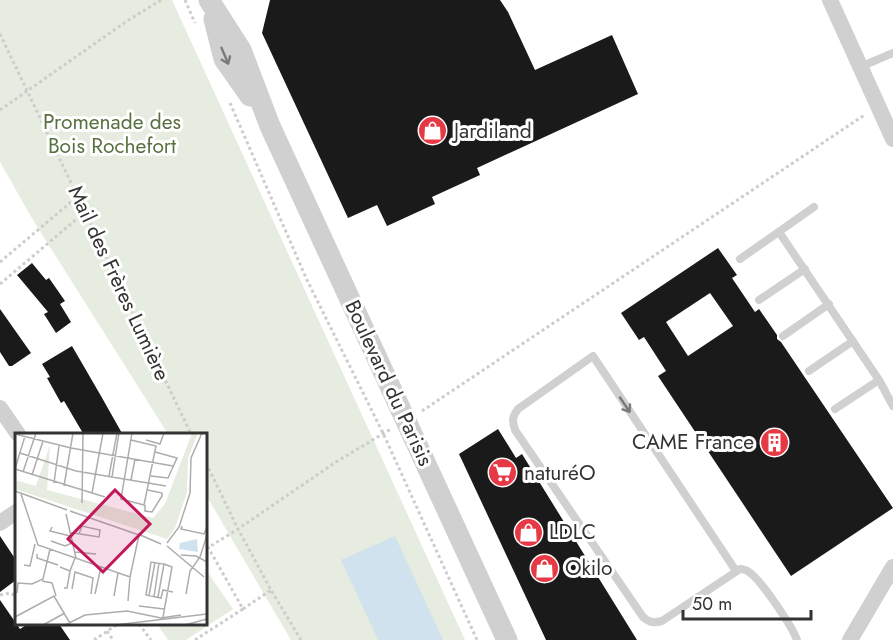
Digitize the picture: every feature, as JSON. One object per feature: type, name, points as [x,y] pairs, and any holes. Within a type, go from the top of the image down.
[{"type":"street","name":"Boulevard du Parisis","points":[[209,0],[241,50],[270,126],[507,640]]},
{"type":"street","points":[[830,0],[893,139]]},
{"type":"street","points":[[0,408],[17,433]]},
{"type":"street","points":[[0,523],[15,513]]},
{"type":"street","points":[[850,640],[893,567]]},
{"type":"lane","points":[[860,67],[893,53]]},
{"type":"lane","points":[[740,259],[814,207]]},
{"type":"lane","points":[[780,232],[879,380],[893,406]]},
{"type":"lane","points":[[759,300],[805,269]]},
{"type":"lane","points":[[783,336],[829,304]]},
{"type":"lane","points":[[809,371],[853,341]]},
{"type":"lane","points":[[736,572],[593,356],[518,409],[512,421],[515,430],[648,621],[654,623],[662,621],[736,572],[740,569],[745,570],[757,580],[788,623],[797,640]]},
{"type":"lane","points":[[835,409],[879,380]]},
{"type":"path","points":[[0,110],[161,0]]},
{"type":"path","points":[[185,0],[199,32]]},
{"type":"path","name":"Mail des Frères Lumière","points":[[0,34],[190,433]]},
{"type":"path","points":[[228,96],[307,280],[383,433],[477,640]]},
{"type":"path","points":[[243,609],[207,548],[336,462],[407,421],[862,116]]},
{"type":"path","points":[[0,262],[77,197]]},
{"type":"path","points":[[0,284],[85,212]]},
{"type":"path","points":[[207,465],[238,529],[301,640]]},
{"type":"path","points":[[195,640],[271,590]]},
{"type":"path","points":[[0,596],[10,593],[15,596]]},
{"type":"path","points":[[94,640],[114,625]]},
{"type":"path","points":[[140,625],[151,640]]},
{"type":"path","points":[[107,631],[113,640]]},
{"type":"green space","name":"Promenade des Bois Rochefort","points":[[0,0],[172,0],[465,640],[291,640],[207,497],[207,433],[167,433],[33,220],[0,162]]},
{"type":"green space","points":[[207,571],[233,609],[186,640],[168,640],[158,625],[207,625]]},
{"type":"water","points":[[395,536],[443,640],[378,640],[341,560]]},
{"type":"building","name":"Jardiland","points":[[270,0],[500,0],[535,70],[612,35],[638,94],[477,168],[480,175],[432,197],[435,204],[387,226],[377,205],[348,218],[262,33]]},
{"type":"building","name":"CAME France","points":[[718,248],[737,275],[732,278],[755,312],[759,309],[777,335],[777,339],[893,508],[791,576],[658,376],[666,371],[644,337],[639,340],[621,313]],"holes":[[[710,293],[733,326],[688,356],[666,322]]]},
{"type":"building","points":[[32,263],[46,280],[49,278],[65,301],[60,304],[71,322],[56,333],[44,314],[48,312],[17,275]]},
{"type":"building","points":[[0,309],[31,353],[12,366],[9,366],[0,352]]},
{"type":"building","points":[[72,346],[122,433],[83,433],[64,401],[61,403],[42,364]]},
{"type":"building","points":[[498,429],[516,458],[522,454],[637,640],[546,640],[459,454]]},
{"type":"building","points":[[0,536],[15,558],[15,581],[0,592]]},
{"type":"building","points":[[0,600],[15,625],[20,629],[26,625],[60,625],[70,640],[0,640]]},
{"type":"place","name":"Jardiland","points":[[433,131]]},
{"type":"place","name":"CAME France","points":[[775,442]]},
{"type":"place","name":"naturéO","points":[[503,473]]},
{"type":"place","name":"LDLC","points":[[528,532]]},
{"type":"place","name":"Okilo","points":[[544,568]]}]
